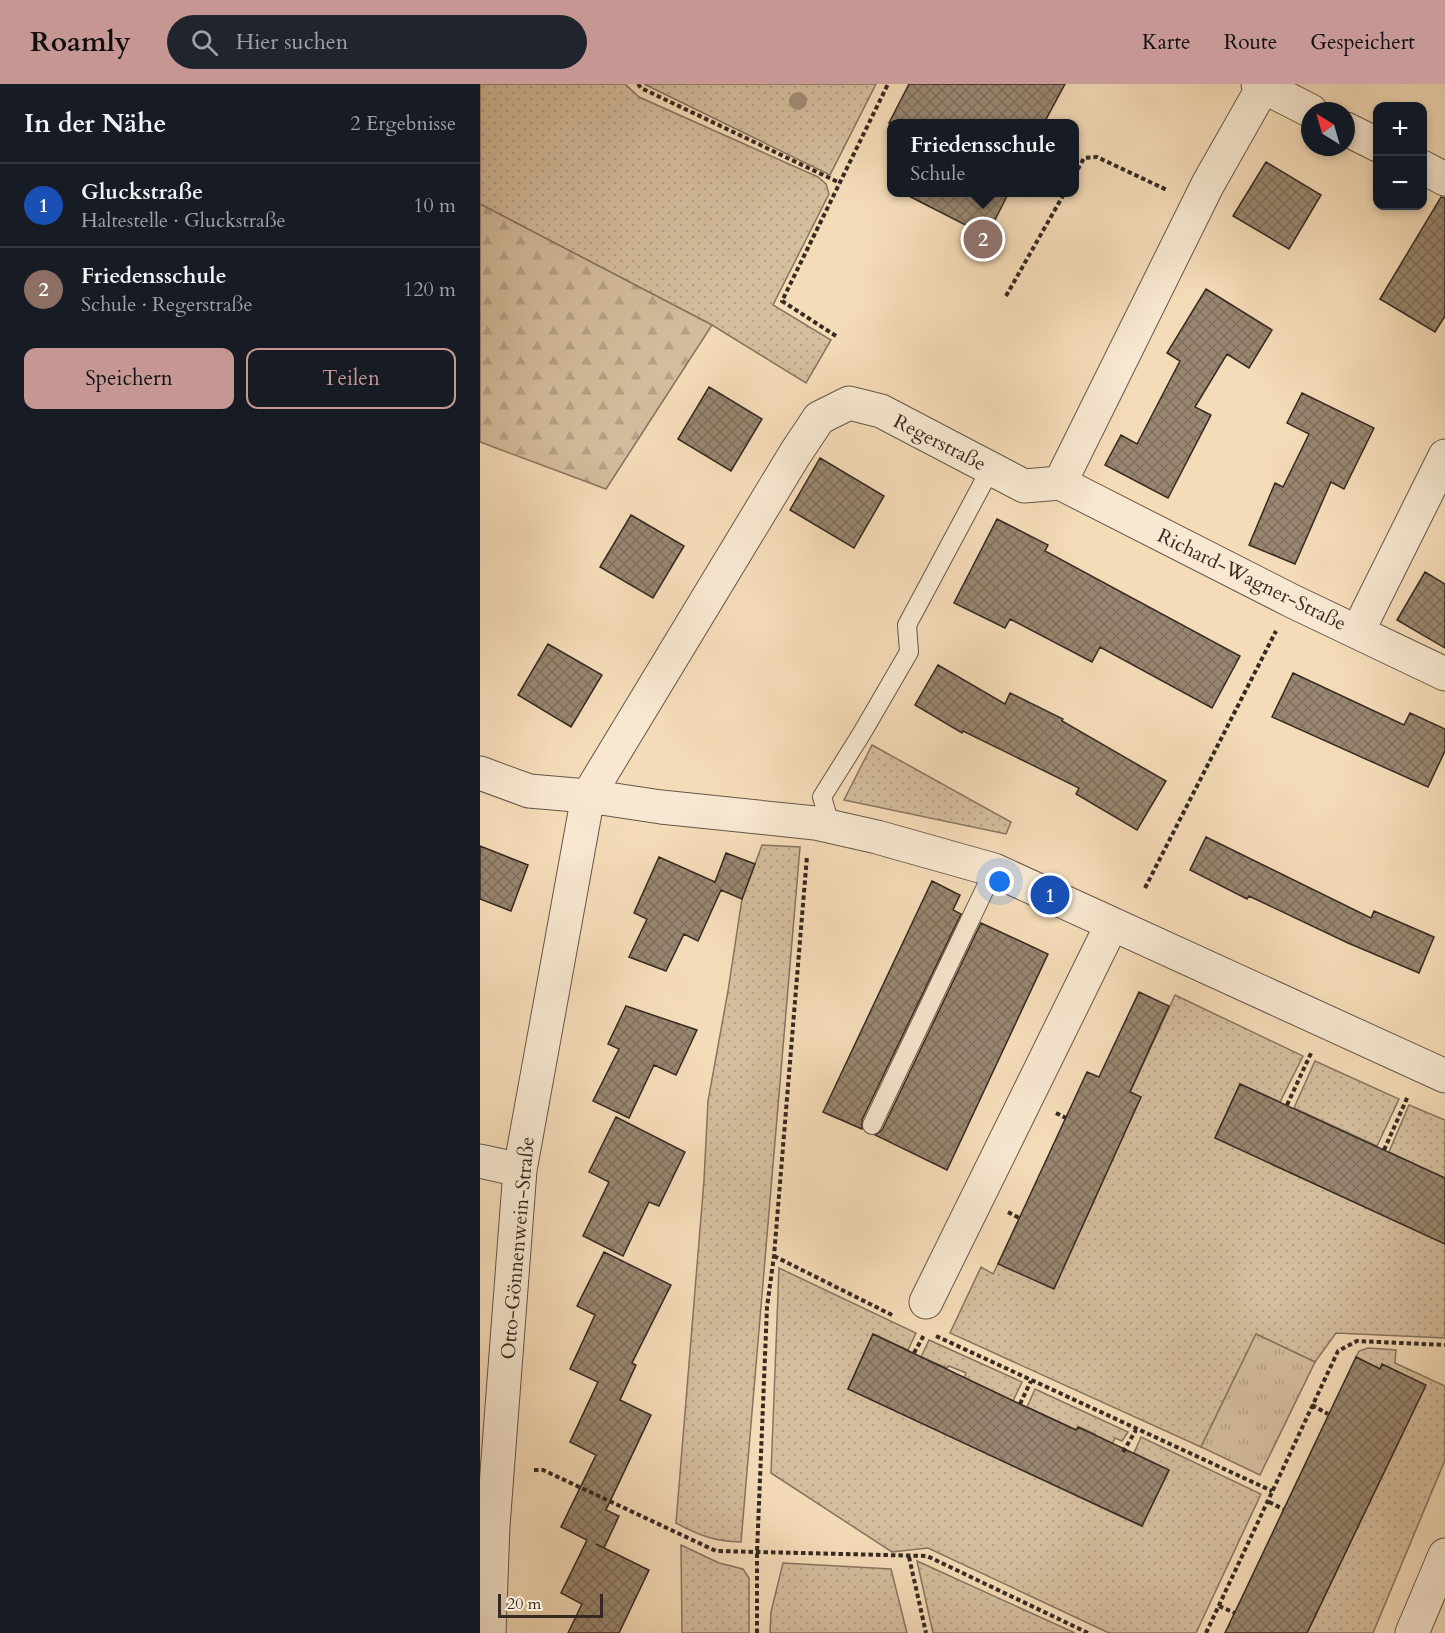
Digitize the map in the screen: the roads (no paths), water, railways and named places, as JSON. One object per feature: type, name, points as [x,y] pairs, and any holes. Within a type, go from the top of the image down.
[{"type":"street","points":[[1060,483],[1208,184],[1260,85],[1301,106]]},
{"type":"street","points":[[1355,134],[1373,143]]},
{"type":"street","points":[[1427,170],[1445,179]]},
{"type":"street","name":"Regerstraße","points":[[588,796],[819,418],[849,403],[881,411],[1024,486],[1060,483]]},
{"type":"street","points":[[1358,631],[1445,456]]},
{"type":"street","name":"Richard-Wagner-Straße","points":[[1060,483],[1281,596],[1445,674]]},
{"type":"street","points":[[480,773],[529,791],[588,796],[661,807],[994,870],[1445,1076]]},
{"type":"street","name":"Otto-Gönnenwein-Straße","points":[[489,1633],[487,1524],[520,1170],[588,796]]},
{"type":"street","points":[[926,1302],[1112,924]]},
{"type":"street","points":[[480,1161],[520,1170]]},
{"type":"street","points":[[1412,1633],[1445,1555]]},
{"type":"lane","points":[[820,837],[822,797],[909,652],[907,625],[991,468]]},
{"type":"lane","points":[[872,1125],[994,870]]},
{"type":"place","name":"Friedensschule","points":[[983,239]]},
{"type":"place","name":"Gluckstraße","points":[[1050,895]]}]
